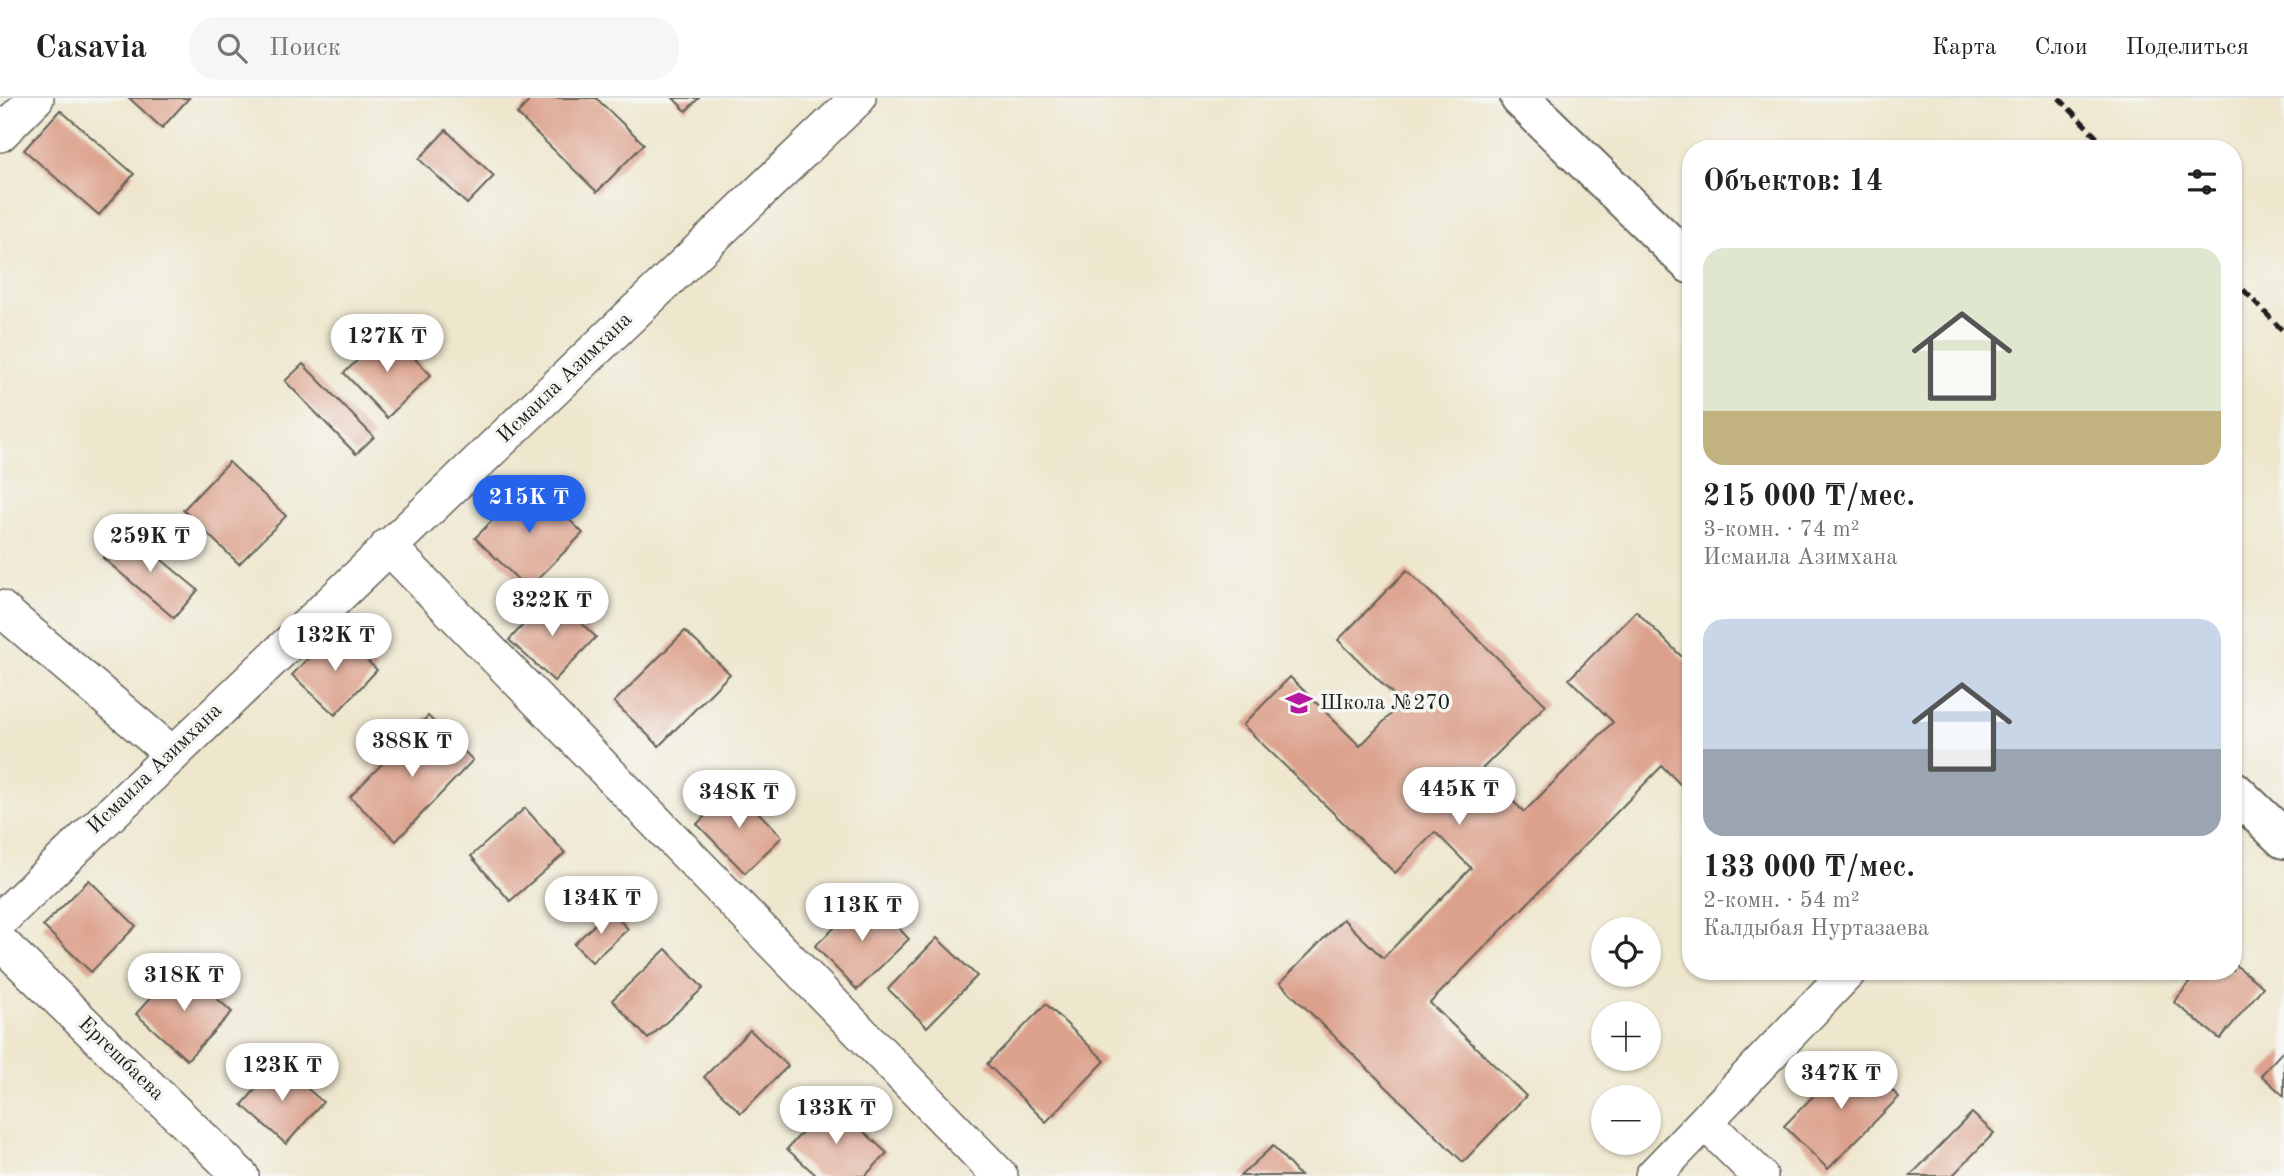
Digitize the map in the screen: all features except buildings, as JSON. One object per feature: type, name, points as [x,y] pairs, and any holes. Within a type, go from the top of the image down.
[{"type":"street","points":[[0,134],[36,98]]},
{"type":"street","name":"Исмаила Азимхана","points":[[0,920],[171,753],[858,98]]},
{"type":"street","points":[[1520,98],[1682,256]]},
{"type":"street","points":[[388,546],[1000,1176]]},
{"type":"street","points":[[0,608],[171,753]]},
{"type":"street","points":[[2242,799],[2284,839]]},
{"type":"street","name":"Ергешбаева","points":[[0,942],[241,1176]]},
{"type":"street","points":[[1653,1176],[1841,980]]},
{"type":"street","points":[[1706,1123],[1760,1176]]},
{"type":"railway","points":[[2059,98],[2099,140]]},
{"type":"railway","points":[[2242,288],[2284,332]]},
{"type":"place","name":"Школа №270","points":[[1299,703]]}]
